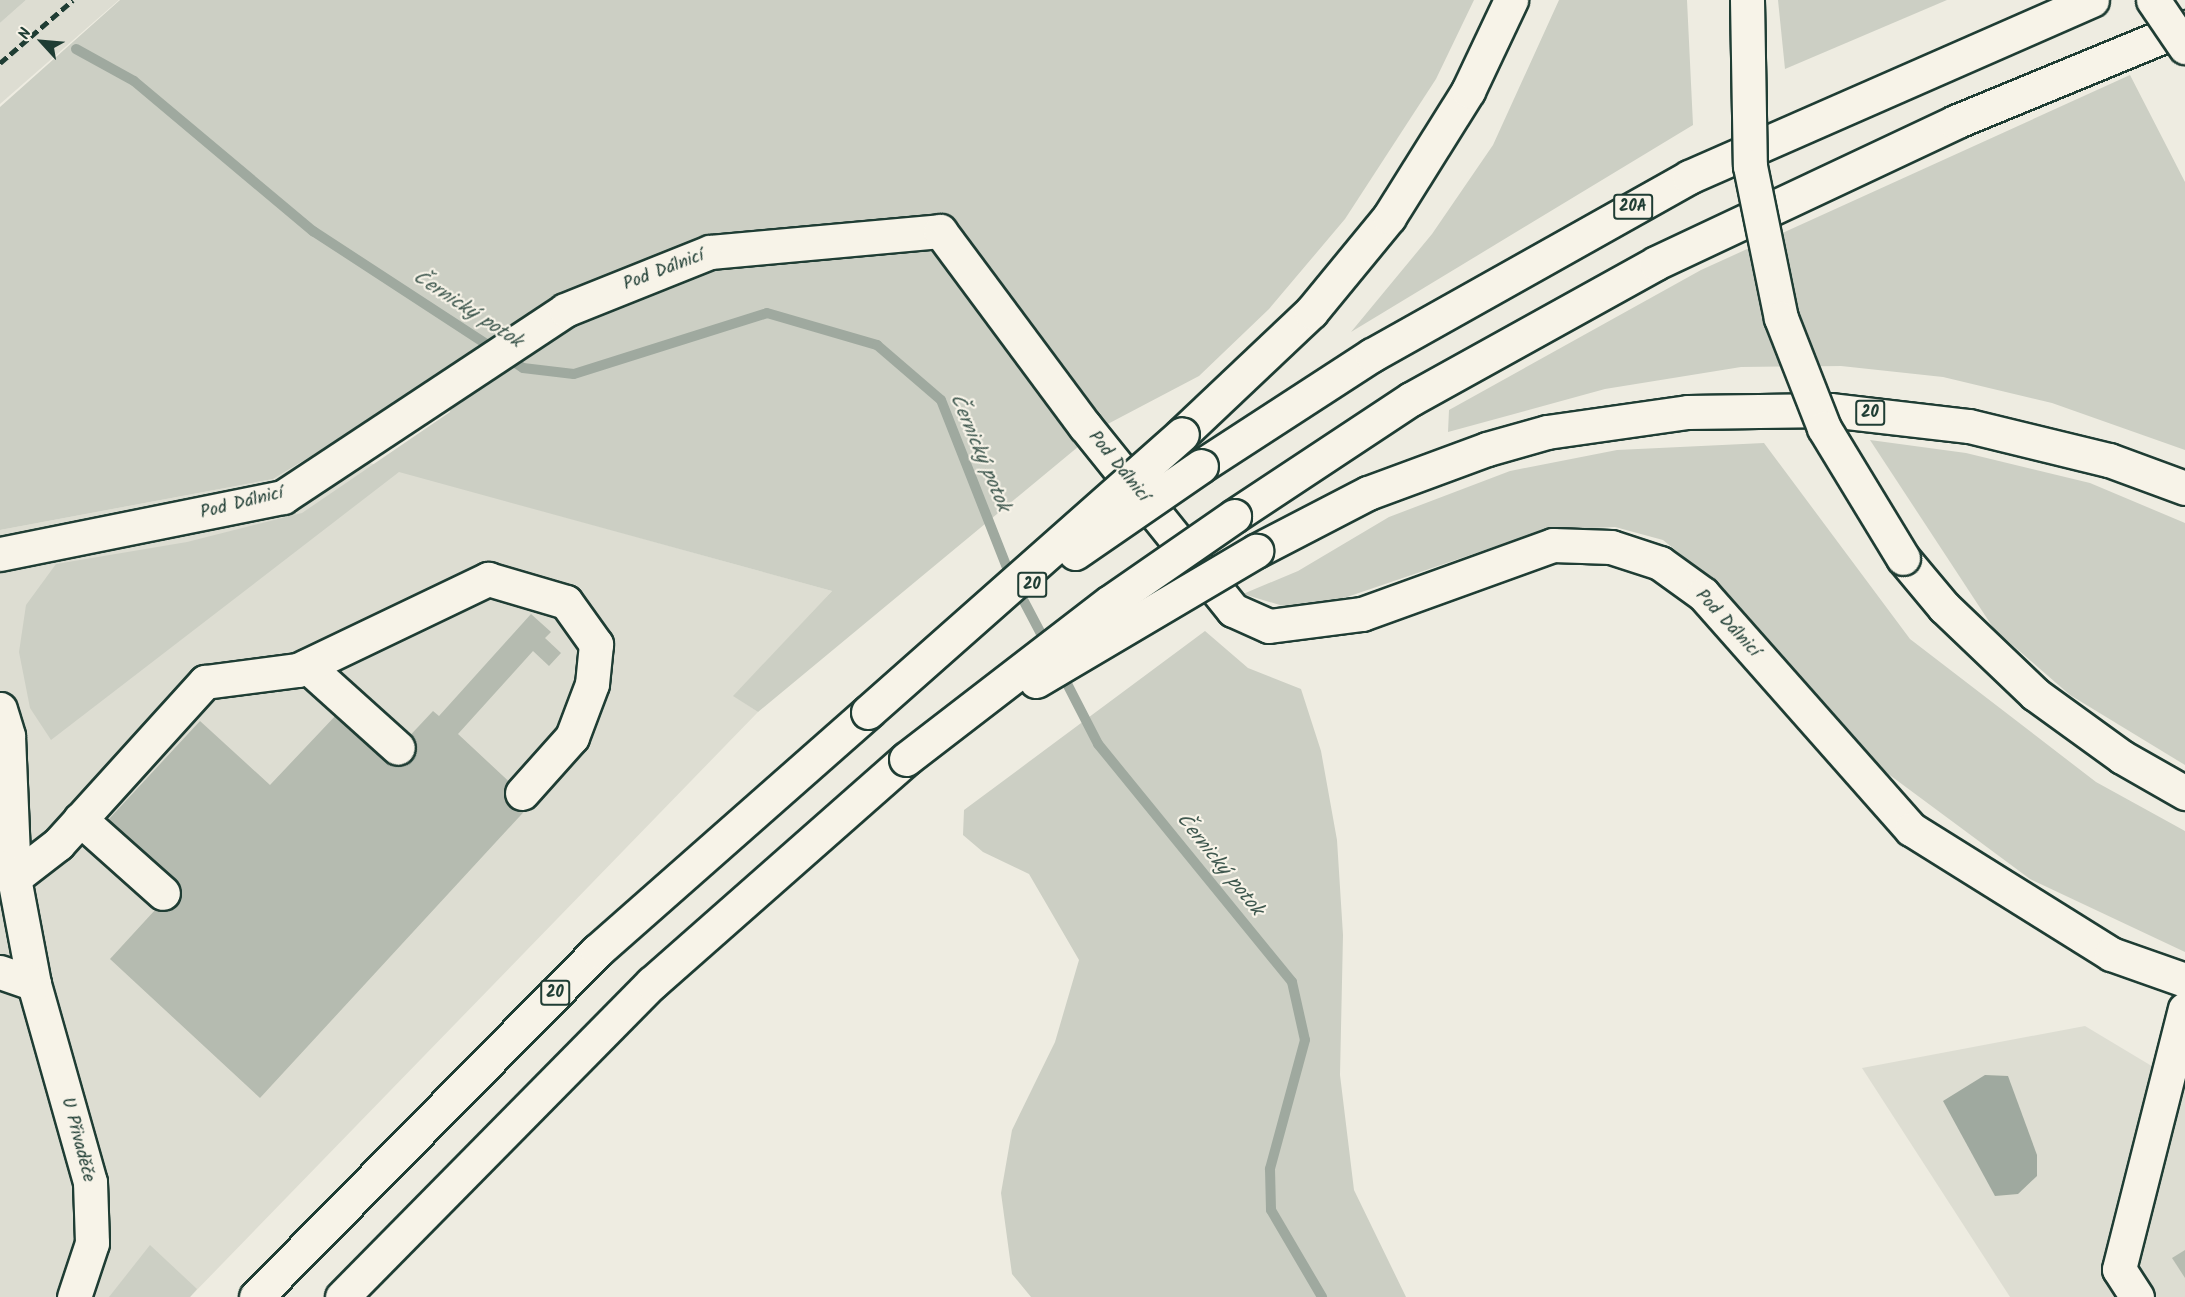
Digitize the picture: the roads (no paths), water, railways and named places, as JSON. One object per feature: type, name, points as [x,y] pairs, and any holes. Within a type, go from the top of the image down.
[{"type":"main road","points":[[868,712],[1182,434],[1311,312],[1389,217],[1468,91],[1511,0]]},
{"type":"main road","points":[[1747,0],[1750,166],[1781,318],[1824,428],[1903,558],[1965,629],[2034,694],[2122,757],[2185,793]]},
{"type":"main road","name":"20A","points":[[1201,466],[1372,355],[1689,177],[2092,0]]},
{"type":"main road","points":[[2153,0],[2185,47]]},
{"type":"main road","points":[[906,759],[1110,602],[1234,516],[1411,399],[1656,264],[1935,131],[2185,27]]},
{"type":"main road","name":"Pod Dálnicí","points":[[0,554],[283,497],[480,369],[565,310],[710,252],[940,231],[1084,426],[1233,610],[1269,626],[1362,614],[1553,545],[1611,547],[1660,563],[1703,594],[1911,829],[2111,954],[2185,980]]},
{"type":"main road","name":"20","points":[[342,1297],[652,983],[906,759],[1256,551],[1368,493],[1487,449],[1547,432],[1688,412],[1830,410],[1969,426],[2109,460],[2185,488]]},
{"type":"main road","name":"20","points":[[256,1297],[597,951],[868,712],[1082,548],[1201,466]]},
{"type":"main road","points":[[7,873],[80,819],[206,682],[307,666],[488,579],[566,602],[596,644],[592,684],[572,737],[522,792]]},
{"type":"main road","points":[[307,666],[398,748]]},
{"type":"main road","name":"U Přivaděče","points":[[0,709],[8,736],[7,873],[34,984],[90,1182],[92,1243],[74,1297]]},
{"type":"main road","points":[[80,819],[163,893]]},
{"type":"main road","points":[[0,972],[34,984]]},
{"type":"main road","points":[[2137,1297],[2119,1269],[2185,1009]]},
{"type":"waterway","name":"Černický potok","points":[[76,49],[134,81],[313,231],[523,368],[574,374],[767,313],[877,345],[941,400],[1009,573],[1047,645]]},
{"type":"waterway","name":"Černický potok","points":[[1060,670],[1098,744],[1292,982],[1305,1040],[1270,1169],[1271,1210],[1322,1297]]},
{"type":"railway","points":[[0,63],[73,0]]}]
